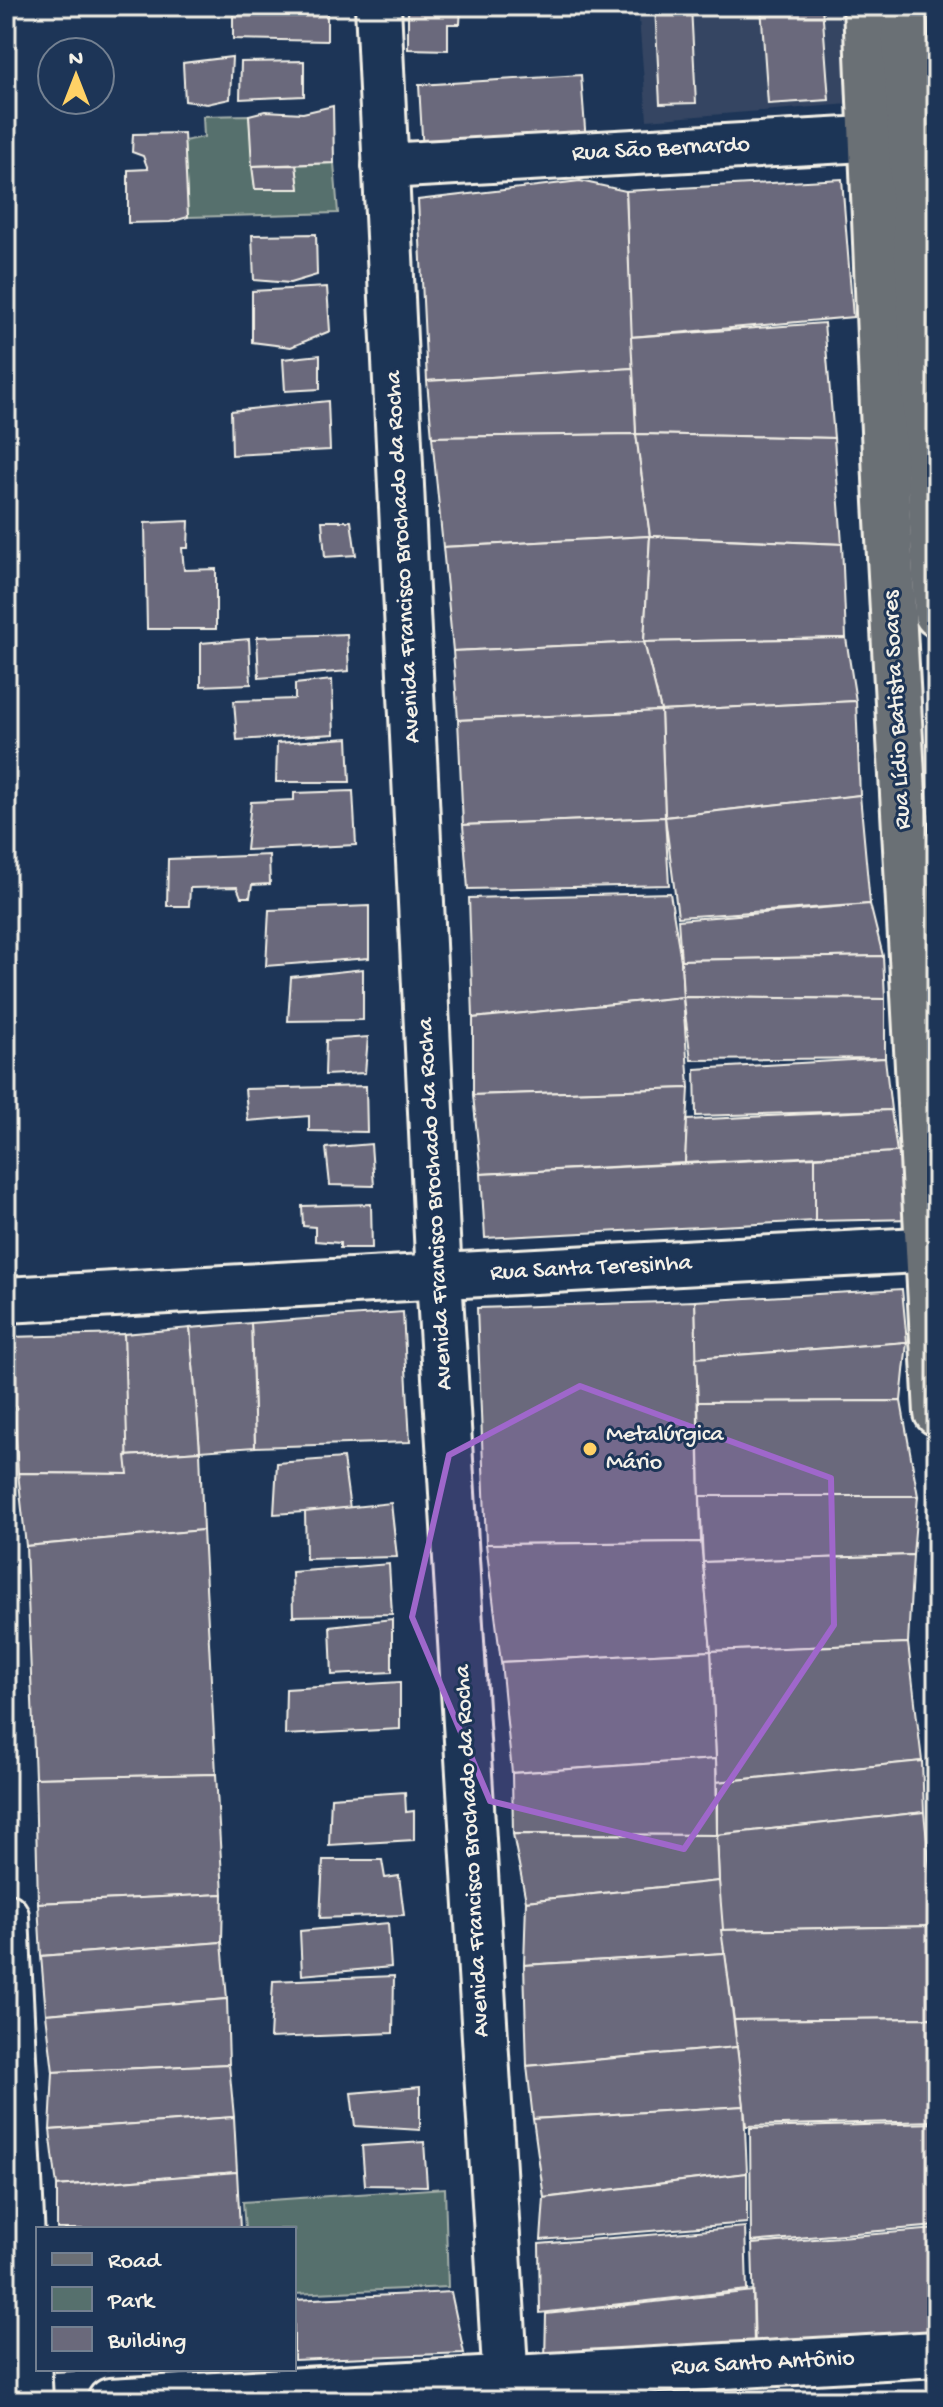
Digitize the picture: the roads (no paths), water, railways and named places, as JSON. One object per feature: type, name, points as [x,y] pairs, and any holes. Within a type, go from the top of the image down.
[{"type":"main road","name":"Rua Lídio Batista Soares","points":[[866,6],[906,136]]},
{"type":"main road","name":"Rua Lídio Batista Soares","points":[[903,6],[906,136],[902,355],[921,829],[937,1413]]},
{"type":"main road","name":"Rua Lídio Batista Soares","points":[[902,355],[937,614]]},
{"type":"street","name":"Avenida Francisco Brochado da Rocha","points":[[378,6],[439,1278],[506,2390]]},
{"type":"street","name":"Rua São Bernardo","points":[[385,166],[906,136]]},
{"type":"street","name":"Rua Santa Teresinha","points":[[6,1300],[932,1249]]},
{"type":"street","points":[[6,1916],[30,2401]]},
{"type":"street","name":"Rua Santo Antônio","points":[[110,2401],[506,2390],[937,2354]]},
{"type":"place","name":"Metalúrgica Mário","points":[[590,1449]]}]
